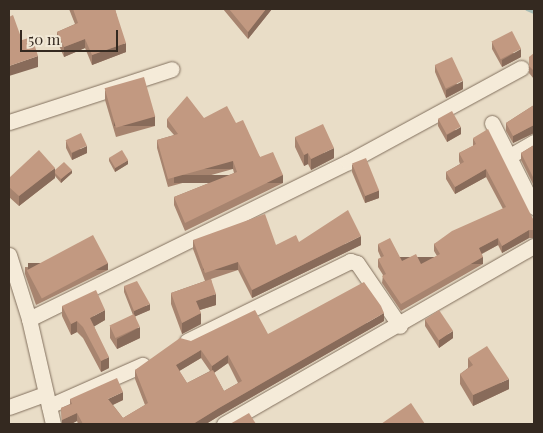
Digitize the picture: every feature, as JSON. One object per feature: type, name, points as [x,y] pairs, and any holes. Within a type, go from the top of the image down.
[{"type":"street","points":[[30,320],[348,162],[521,68]]},
{"type":"street","points":[[9,122],[172,69]]},
{"type":"street","points":[[492,123],[508,157],[530,191],[534,207]]},
{"type":"street","points":[[508,157],[534,142]]},
{"type":"street","points":[[224,424],[400,326],[534,246]]},
{"type":"street","points":[[9,255],[30,320],[53,424]]},
{"type":"street","points":[[187,341],[350,261],[357,263],[400,326]]},
{"type":"street","points":[[9,407],[47,400],[142,365]]},
{"type":"building","points":[[73,9],[115,9],[126,43],[92,55],[85,39],[64,47],[57,32],[78,23]]},
{"type":"building","points":[[229,9],[244,10],[266,9],[248,32]]},
{"type":"building","points":[[13,15],[22,40],[32,37],[38,56],[9,66],[9,17]]},
{"type":"building","points":[[512,31],[521,49],[501,59],[492,41]]},
{"type":"building","points":[[534,53],[534,71],[529,66],[529,57]]},
{"type":"building","points":[[452,57],[463,81],[446,89],[435,65]]},
{"type":"building","points":[[144,77],[155,116],[116,128],[105,88]]},
{"type":"building","points":[[187,96],[204,118],[227,106],[236,123],[243,120],[260,157],[273,152],[283,175],[185,223],[174,197],[237,172],[233,161],[168,179],[157,140],[178,134],[167,119]]},
{"type":"building","points":[[534,105],[534,125],[513,136],[506,123]]},
{"type":"building","points":[[452,111],[461,127],[447,135],[438,119]]},
{"type":"building","points":[[323,124],[334,148],[311,159],[308,153],[304,155],[295,137]]},
{"type":"building","points":[[488,129],[534,221],[534,230],[529,230],[502,246],[498,238],[479,248],[483,257],[401,304],[382,276],[386,274],[378,259],[384,256],[378,244],[390,238],[402,261],[416,254],[421,264],[440,254],[434,244],[452,231],[506,207],[486,169],[455,187],[446,172],[464,162],[459,153],[476,144],[473,138]]},
{"type":"building","points":[[81,133],[87,146],[72,153],[66,140]]},
{"type":"building","points":[[534,145],[534,179],[521,153]]},
{"type":"building","points":[[39,150],[55,168],[19,196],[9,187],[9,178]]},
{"type":"building","points":[[122,150],[128,160],[115,168],[109,158]]},
{"type":"building","points":[[366,158],[379,190],[365,196],[352,164]]},
{"type":"building","points":[[64,162],[72,170],[61,179],[55,173],[55,170]]},
{"type":"building","points":[[348,210],[361,236],[252,290],[238,262],[205,273],[193,240],[265,214],[276,245],[296,235],[299,242]]},
{"type":"building","points":[[93,235],[108,263],[42,298],[27,270]]},
{"type":"building","points":[[211,279],[216,294],[196,301],[201,313],[182,323],[171,293]]},
{"type":"building","points":[[137,281],[150,304],[134,311],[124,286]]},
{"type":"building","points":[[364,282],[384,313],[193,424],[83,424],[77,413],[62,420],[61,408],[72,404],[70,399],[117,378],[123,392],[108,399],[123,418],[148,403],[135,370],[180,338],[191,341],[255,310],[268,334]],"holes":[[[201,350],[212,366],[228,355],[242,381],[224,391],[213,370],[187,383],[176,365]]]},
{"type":"building","points":[[96,290],[105,310],[90,318],[109,357],[101,361],[83,327],[77,321],[71,324],[62,306]]},
{"type":"building","points":[[439,310],[453,331],[439,340],[425,320]]},
{"type":"building","points":[[134,314],[140,327],[115,338],[110,325]]},
{"type":"building","points":[[487,346],[509,379],[473,395],[460,374],[473,365],[468,358]]},
{"type":"building","points":[[411,403],[425,424],[381,424]]},
{"type":"building","points":[[249,413],[256,424],[230,424]]},
{"type":"waterway","points":[[527,9],[534,12]]}]
